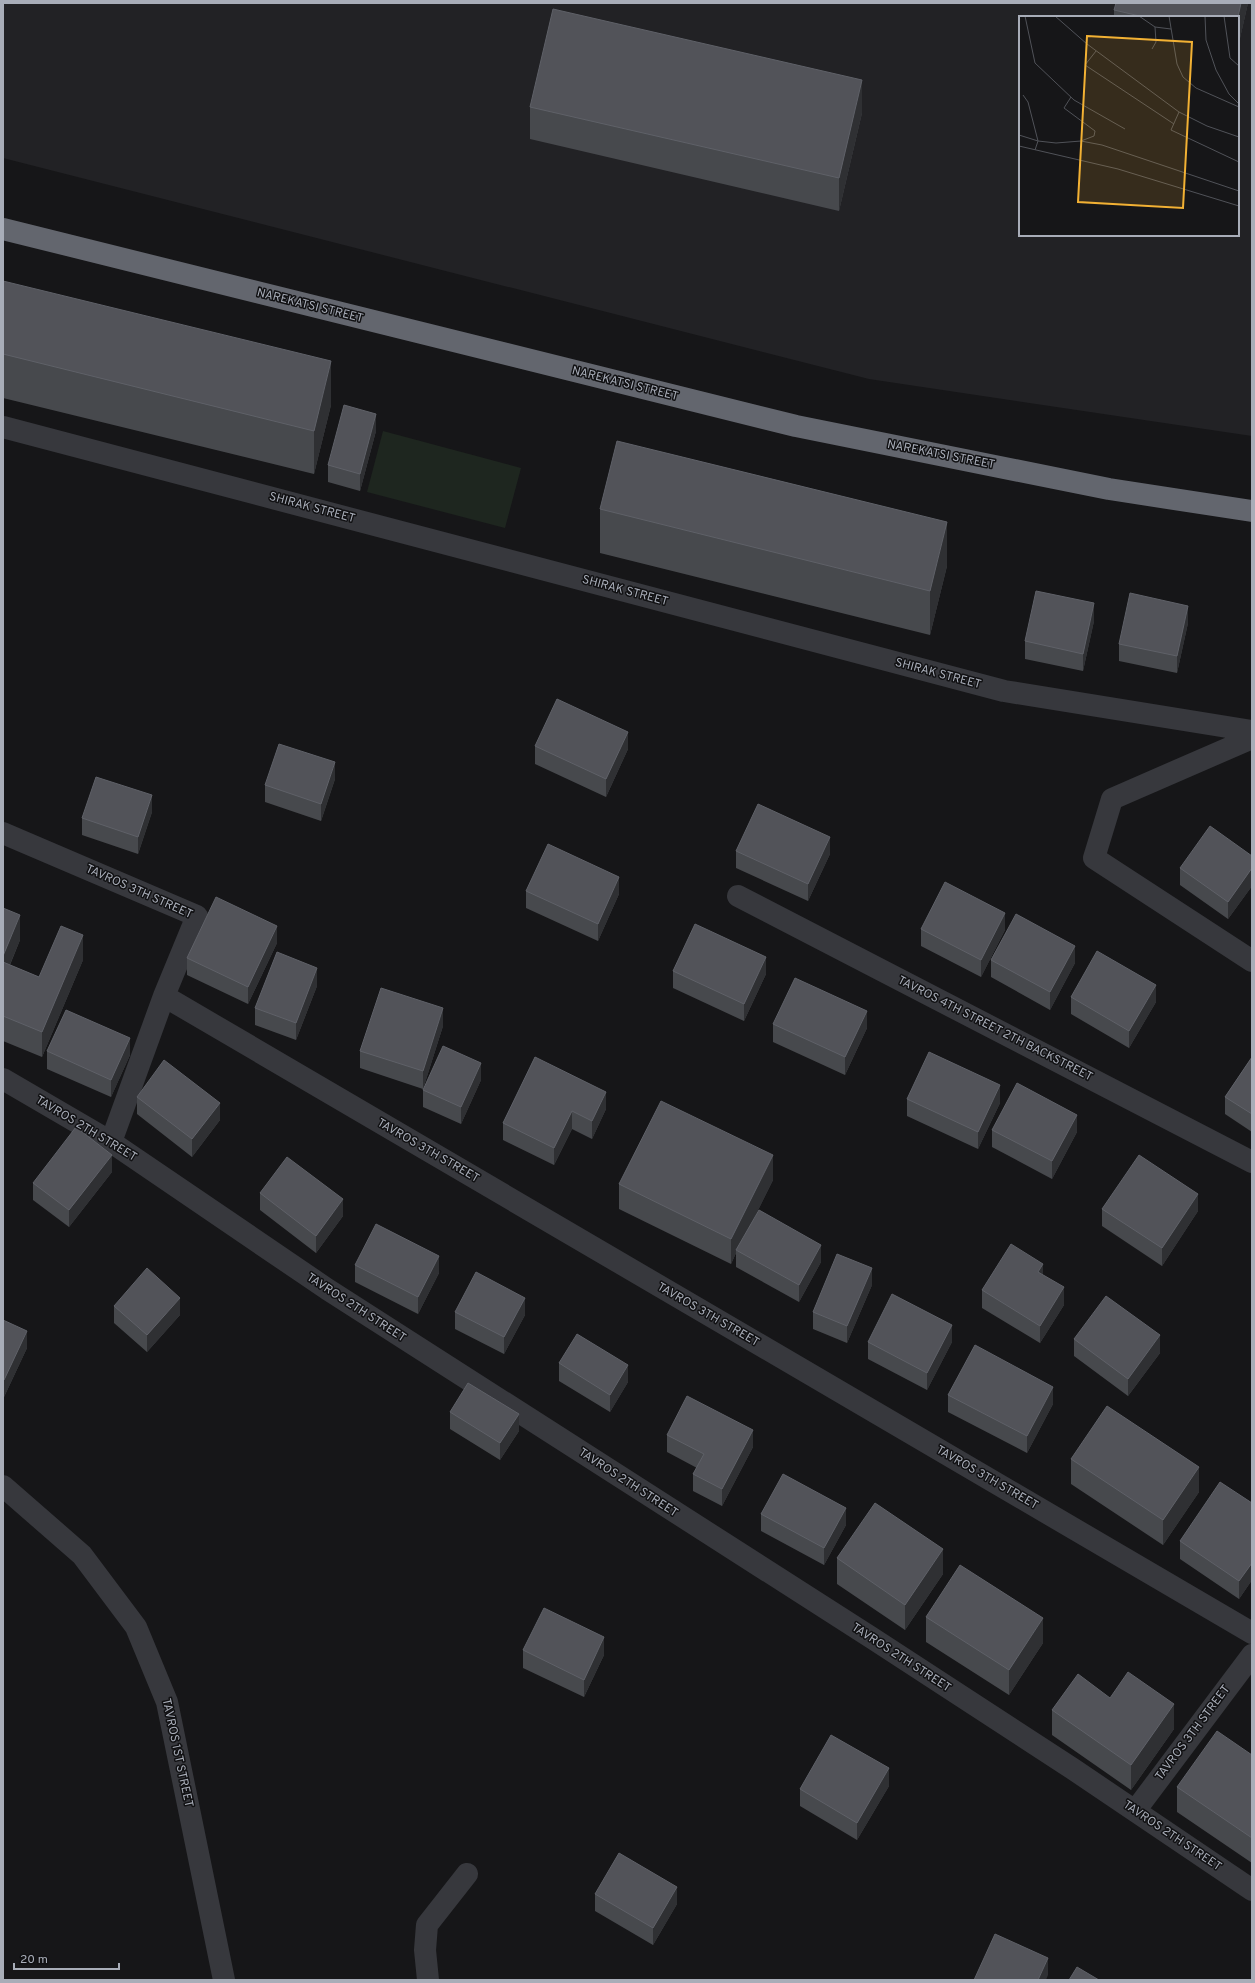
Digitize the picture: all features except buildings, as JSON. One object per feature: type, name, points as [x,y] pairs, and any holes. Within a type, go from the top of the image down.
[{"type":"highway","name":"NAREKATSI STREET","points":[[3,229],[796,426],[1109,489],[1252,511]]},
{"type":"street","name":"SHIRAK STREET","points":[[3,427],[1004,691],[1252,731]]},
{"type":"street","points":[[1252,738],[1112,799],[1094,858],[1252,961]]},
{"type":"street","name":"TAVROS 3TH STREET","points":[[3,833],[197,916],[164,996],[111,1142]]},
{"type":"street","name":"TAVROS 4TH STREET 2TH BACKSTREET","points":[[738,896],[1252,1162]]},
{"type":"street","name":"TAVROS 3TH STREET","points":[[164,996],[1252,1633]]},
{"type":"street","name":"TAVROS 2TH STREET","points":[[3,1079],[111,1142],[327,1290],[872,1638],[1252,1890]]},
{"type":"street","name":"TAVROS 1ST STREET","points":[[3,1486],[82,1555],[136,1627],[167,1702],[224,1980]]},
{"type":"street","name":"TAVROS 3TH STREET","points":[[1135,1811],[1252,1655]]},
{"type":"street","points":[[428,1980],[424,1950],[427,1925],[467,1874]]},
{"type":"shaded area","points":[[3,3],[1252,3],[1252,436],[869,379],[3,158]]},
{"type":"shaded area","points":[[383,431],[521,468],[505,528],[367,492]]}]
